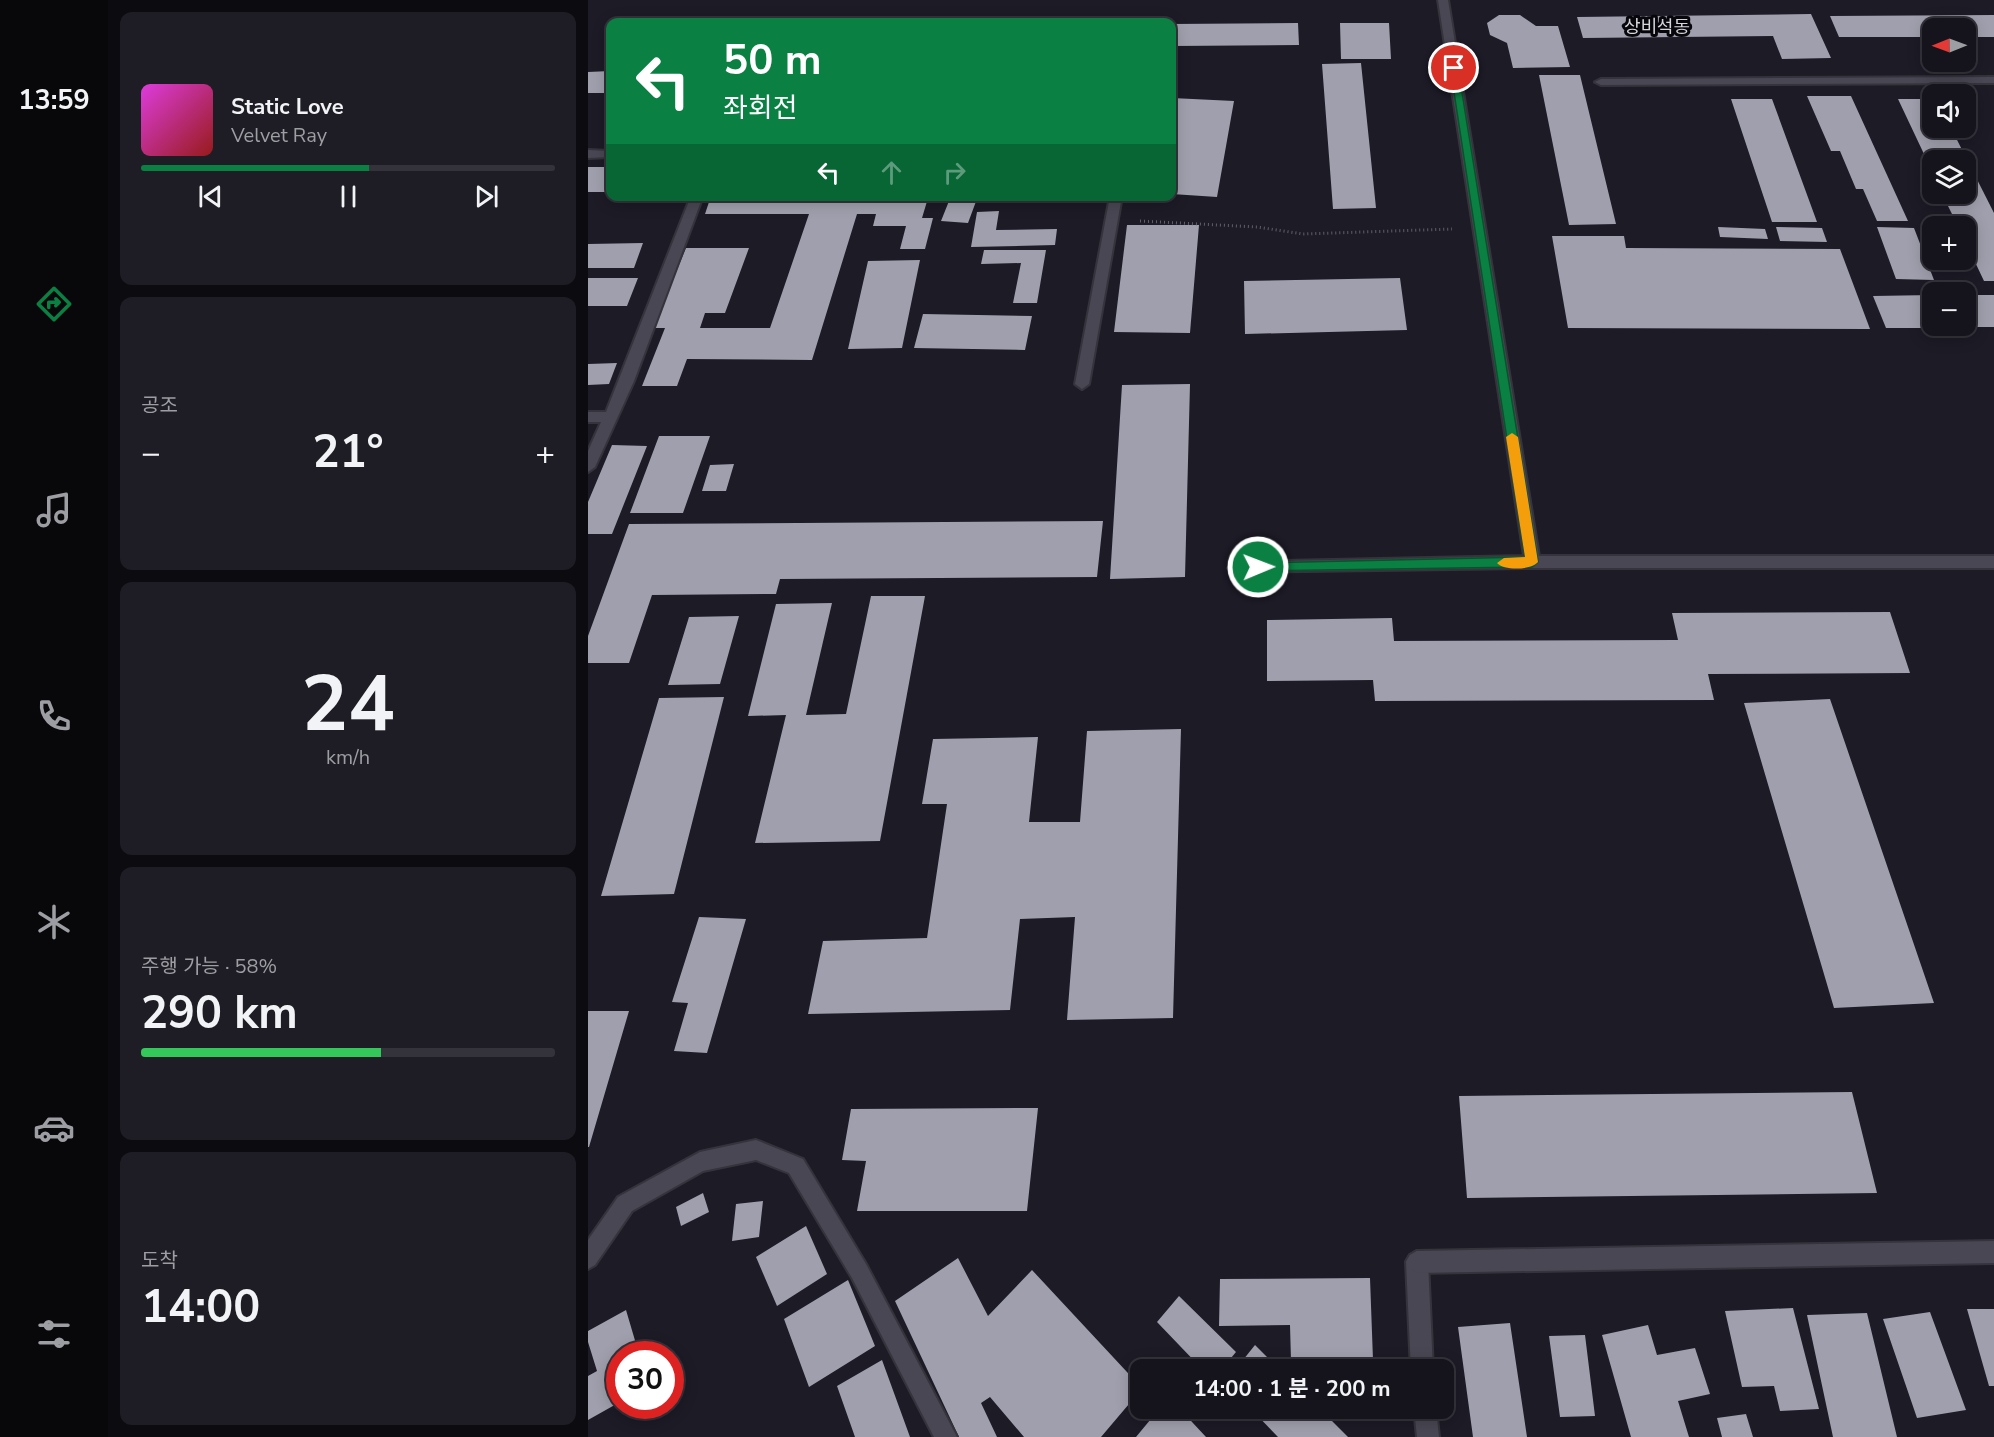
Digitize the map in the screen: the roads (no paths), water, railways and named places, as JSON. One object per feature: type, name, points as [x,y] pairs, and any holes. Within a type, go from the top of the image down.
[{"type":"street","points":[[1443,0],[1532,562]]},
{"type":"street","points":[[1601,82],[1994,81]]},
{"type":"street","points":[[588,154],[606,154]]},
{"type":"street","points":[[588,467],[627,381],[695,201]]},
{"type":"street","points":[[1082,384],[1115,201]]},
{"type":"street","points":[[588,417],[609,417]]},
{"type":"street","points":[[1236,568],[1532,562],[1994,562]]},
{"type":"street","points":[[588,1258],[625,1204],[700,1162],[756,1150],[795,1166],[859,1271],[946,1437]]},
{"type":"street","points":[[1421,1359],[1417,1262],[1994,1252]]},
{"type":"street","points":[[1426,1419],[1427,1436]]},
{"type":"district","name":"상비석동","points":[[1657,27]]}]
